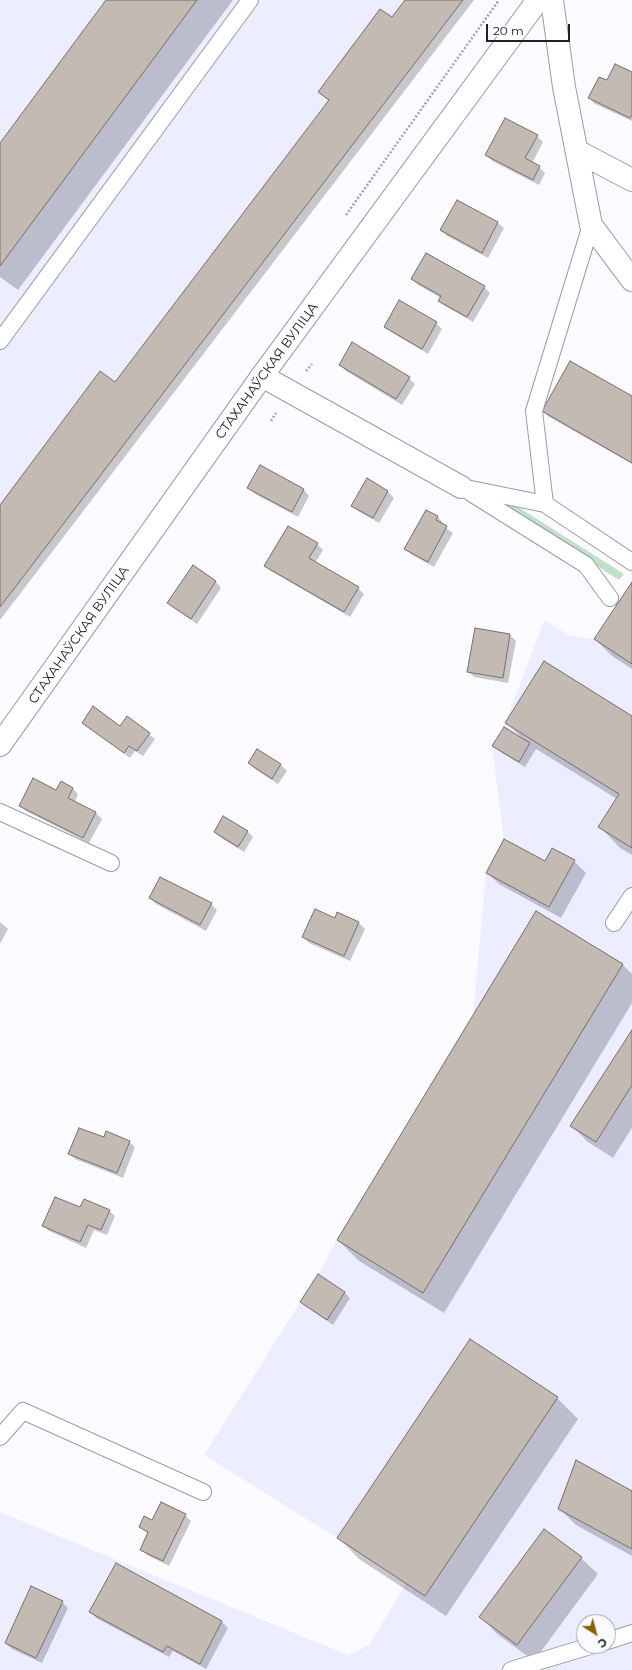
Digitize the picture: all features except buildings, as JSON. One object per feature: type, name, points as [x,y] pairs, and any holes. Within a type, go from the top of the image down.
[{"type":"street","name":"СТАХАНАЎСКАЯ ВУЛІЦА","points":[[0,745],[262,376],[538,0]]},
{"type":"street","points":[[552,0],[564,88],[591,225],[632,280]]},
{"type":"street","points":[[576,151],[632,180]]},
{"type":"street","points":[[262,376],[461,487]]},
{"type":"lane","points":[[0,341],[250,0]]},
{"type":"lane","points":[[545,504],[534,411],[591,225]]},
{"type":"lane","points":[[461,487],[545,504],[632,562]]},
{"type":"lane","points":[[461,487],[586,565],[610,598]]},
{"type":"lane","points":[[0,812],[111,863]]},
{"type":"lane","points":[[614,923],[632,896]]},
{"type":"lane","points":[[0,1437],[23,1411],[203,1492]]},
{"type":"lane","points":[[616,1639],[632,1634]]},
{"type":"lane","points":[[511,1670],[576,1650]]},
{"type":"shaded area","points":[[0,0],[463,0],[0,607]]},
{"type":"shaded area","points":[[632,582],[632,1670],[0,1670],[0,1512],[348,1655],[369,1645],[406,1584],[337,1538],[204,1455],[318,1274],[337,1240],[473,1016],[486,873],[504,839],[492,746],[504,727],[544,620],[569,635],[594,639]]},
{"type":"green space","points":[[510,502],[624,574],[619,580],[506,508]]}]
